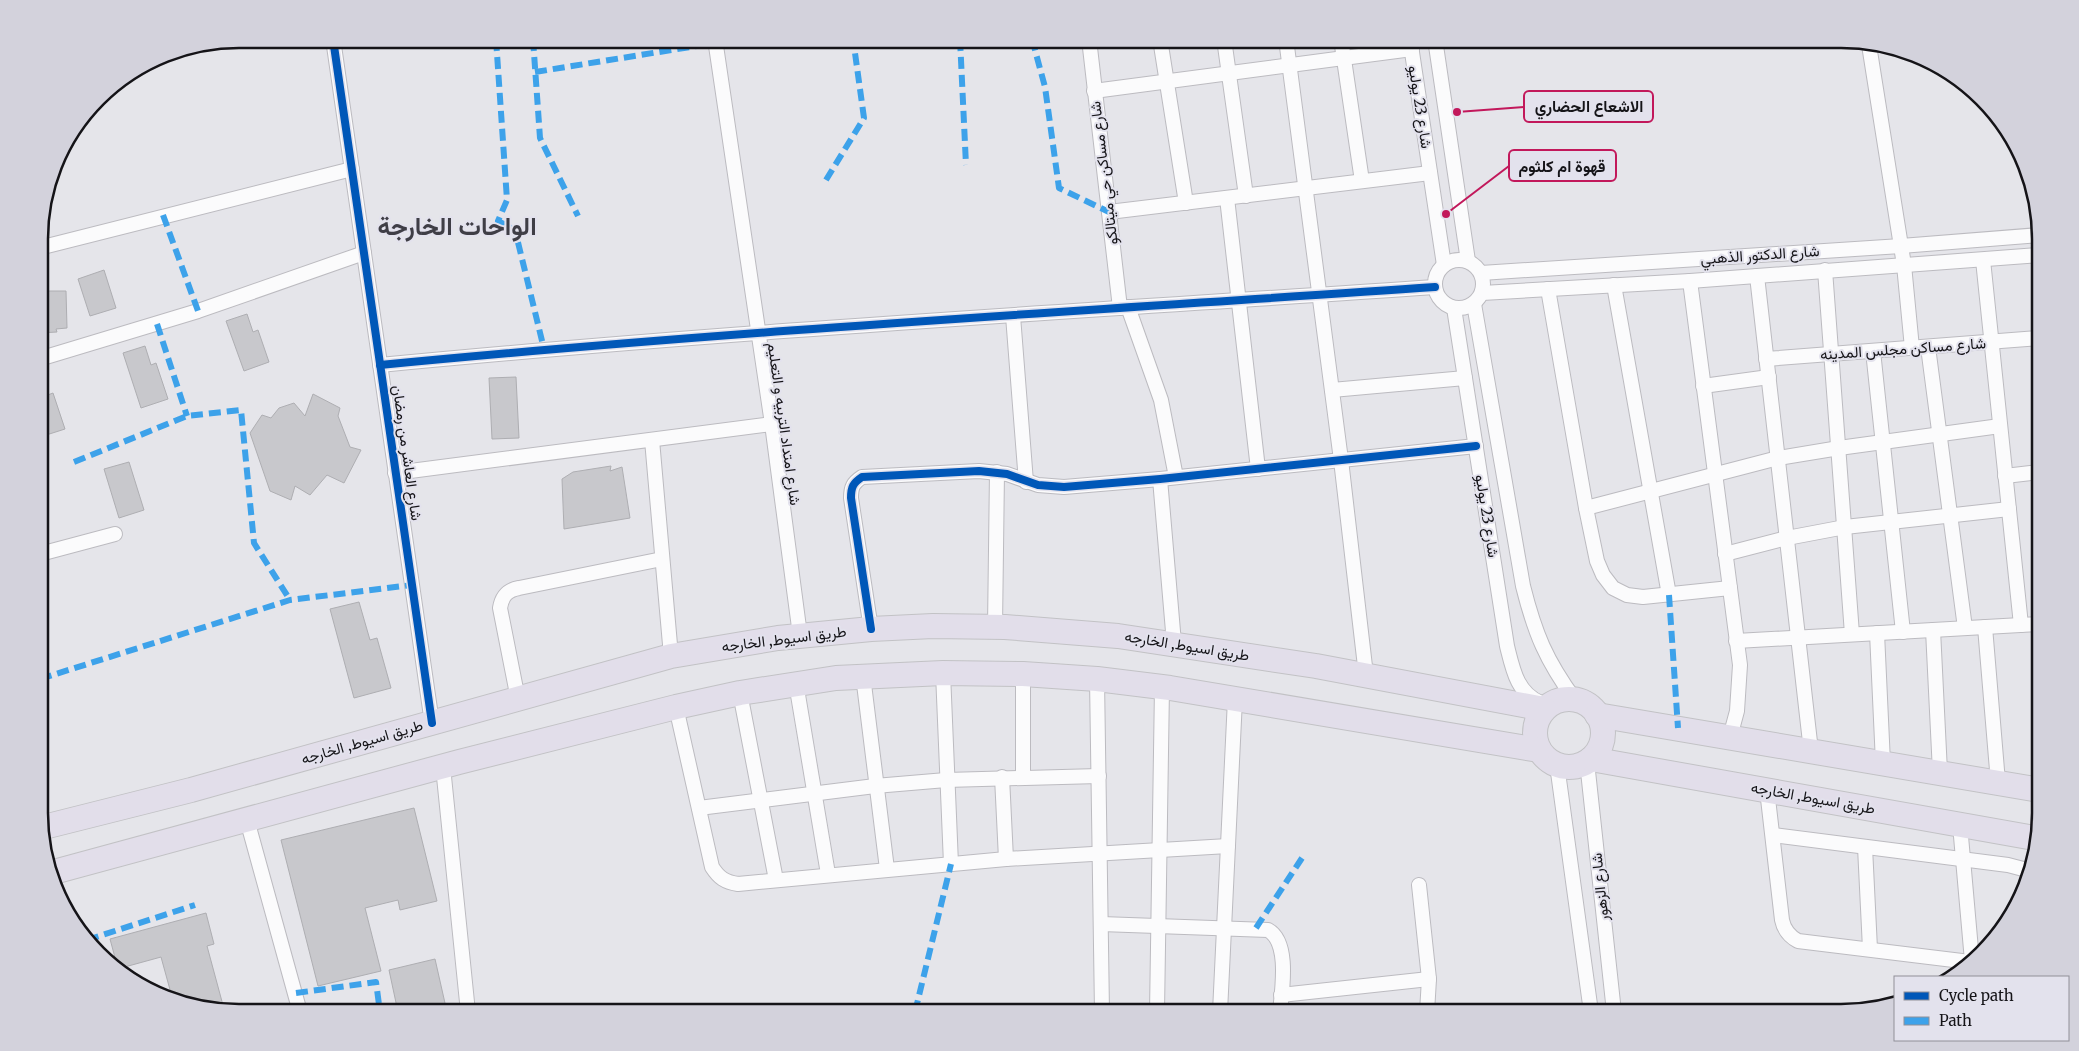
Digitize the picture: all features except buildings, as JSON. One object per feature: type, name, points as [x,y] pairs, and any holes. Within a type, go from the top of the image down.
[{"type":"highway","name":"طريق اسيوط, الخارجه","points":[[48,826],[191,790],[671,656],[742,643],[871,629],[995,626],[1080,632],[1174,644],[1366,675],[1547,708]]},
{"type":"highway","points":[[57,871],[443,767],[676,707],[740,692],[796,683],[863,676],[943,673],[1023,674],[1097,679],[1162,687],[1548,758],[1567,768],[1578,766],[1589,760],[1601,743],[1601,724],[1597,715],[1584,703],[1566,700],[1547,708],[1538,718],[1535,740],[1548,758]]},
{"type":"highway","points":[[1597,715],[2032,788]]},
{"type":"highway","name":"طريق اسيوط, الخارجه","points":[[1589,760],[2030,837]]},
{"type":"street","name":"شارع العاشر من رمضان","points":[[334,48],[432,722]]},
{"type":"street","name":"شارع امتداد التربيه و التعليم","points":[[716,48],[757,334],[772,424],[800,636]]},
{"type":"street","name":"شارع مساكن حي ميتالكو","points":[[1090,48],[1109,212],[1124,308],[1161,400],[1176,478]]},
{"type":"street","points":[[1161,48],[1186,203]]},
{"type":"street","points":[[1225,48],[1246,196]]},
{"type":"street","points":[[1287,48],[1341,460],[1366,675]]},
{"type":"street","points":[[1342,48],[1362,182]]},
{"type":"street","points":[[1094,91],[1344,58],[1392,48]]},
{"type":"street","name":"شارع 23 يوليو","points":[[1412,48],[1444,265]]},
{"type":"street","name":"شارع 23 يوليو","points":[[1436,48],[1468,262]]},
{"type":"street","points":[[1870,50],[1904,265],[1912,348]]},
{"type":"street","points":[[48,246],[352,169]]},
{"type":"street","points":[[1109,212],[1430,173]]},
{"type":"street","points":[[1227,198],[1258,469]]},
{"type":"street","name":"شارع الدكتور الذهبي","points":[[1481,273],[1901,246],[2032,236]]},
{"type":"street","points":[[48,357],[182,316],[364,253]]},
{"type":"street","name":"شارع الدكتور الذهبي","points":[[1478,299],[1548,289],[1690,281],[2032,256]]},
{"type":"street","points":[[1982,260],[2021,625]]},
{"type":"street","points":[[1452,261],[1468,262],[1476,266],[1481,273],[1484,283],[1478,299],[1461,309],[1454,308],[1441,301],[1435,287],[1435,279],[1444,265],[1452,261]]},
{"type":"street","points":[[1825,270],[1852,634]]},
{"type":"street","points":[[1757,276],[1811,751]]},
{"type":"street","points":[[1690,281],[1740,665],[1740,688],[1730,737]]},
{"type":"street","points":[[1614,285],[1669,595]]},
{"type":"street","points":[[380,365],[544,349],[1435,287]]},
{"type":"street","points":[[1548,289],[1586,508],[1597,561],[1603,576],[1613,588],[1628,595],[1643,597],[1730,588]]},
{"type":"street","name":"شارع 23 يوليو","points":[[1478,299],[1523,586],[1531,617],[1542,647],[1556,673],[1575,700]]},
{"type":"street","name":"شارع 23 يوليو","points":[[1454,308],[1503,624],[1513,670],[1520,686],[1532,699],[1547,708]]},
{"type":"street","points":[[1013,316],[1026,482]]},
{"type":"street","name":"شارع مساكن مجلس المدينه","points":[[1766,359],[2032,339]]},
{"type":"street","points":[[1928,347],[1965,628]]},
{"type":"street","points":[[1873,351],[1903,632]]},
{"type":"street","points":[[1703,386],[1769,377]]},
{"type":"street","points":[[1332,390],[1465,378]]},
{"type":"street","points":[[395,473],[772,424]]},
{"type":"street","points":[[1586,508],[1778,458],[2000,426]]},
{"type":"street","points":[[652,440],[671,656]]},
{"type":"street","points":[[871,629],[851,498],[851,489],[855,482],[862,477],[979,471],[997,472],[1045,486],[1064,487],[1176,478],[1476,446]]},
{"type":"street","points":[[995,626],[997,472]]},
{"type":"street","points":[[2006,476],[2032,473]]},
{"type":"street","points":[[1160,479],[1174,644]]},
{"type":"street","points":[[1725,554],[1787,538],[1844,527],[2009,509]]},
{"type":"street","points":[[48,552],[115,534]]},
{"type":"street","points":[[518,698],[500,608],[505,594],[512,589],[662,559]]},
{"type":"street","points":[[1736,641],[2032,624]]},
{"type":"street","points":[[1985,628],[1998,782]]},
{"type":"street","points":[[1933,630],[1940,772]]},
{"type":"street","points":[[1877,633],[1883,763]]},
{"type":"street","points":[[943,673],[951,864]]},
{"type":"street","points":[[1023,674],[1023,777]]},
{"type":"street","points":[[863,676],[875,786],[887,869]]},
{"type":"street","points":[[1097,679],[1102,1004]]},
{"type":"street","points":[[796,683],[828,874]]},
{"type":"street","points":[[1158,1004],[1162,687]]},
{"type":"street","points":[[740,692],[759,801],[776,880]]},
{"type":"street","points":[[1220,1004],[1235,699]]},
{"type":"street","points":[[676,707],[712,867],[718,876],[727,882],[738,884],[828,874],[951,864],[1228,846]]},
{"type":"street","name":"شارع الزهور","points":[[1548,758],[1590,1004]]},
{"type":"street","name":"شارع الزهور","points":[[1589,760],[1613,1004]]},
{"type":"street","points":[[443,767],[467,1004]]},
{"type":"street","points":[[699,808],[875,786],[946,780],[1002,777],[1099,776]]},
{"type":"street","points":[[1002,777],[1006,860]]},
{"type":"street","points":[[1767,790],[1782,920],[1787,933],[1798,941],[1962,960]]},
{"type":"street","points":[[247,820],[298,1004]]},
{"type":"street","points":[[1960,824],[1970,952]]},
{"type":"street","points":[[1772,835],[2008,865],[2023,869]]},
{"type":"street","points":[[1865,847],[1870,949]]},
{"type":"street","points":[[1419,885],[1429,979],[1427,1004]]},
{"type":"street","points":[[1101,924],[1268,930],[1277,936],[1282,949],[1280,1004]]},
{"type":"street","points":[[1281,995],[1429,979]]},
{"type":"marked path","points":[[497,48],[507,200],[498,221],[515,230],[544,349]]},
{"type":"marked path","points":[[534,48],[540,138],[578,216]]},
{"type":"marked path","points":[[535,72],[684,48]]},
{"type":"marked path","points":[[826,180],[864,118],[855,53],[857,48]]},
{"type":"marked path","points":[[960,48],[966,165]]},
{"type":"marked path","points":[[1034,48],[1045,87],[1059,188],[1109,212]]},
{"type":"marked path","points":[[163,215],[198,311]]},
{"type":"marked path","points":[[157,324],[187,416]]},
{"type":"marked path","points":[[74,462],[187,416],[241,410],[254,543],[290,600]]},
{"type":"marked path","points":[[48,676],[290,600],[412,585]]},
{"type":"marked path","points":[[1669,595],[1678,728]]},
{"type":"marked path","points":[[1256,928],[1302,858]]},
{"type":"marked path","points":[[917,1004],[951,864]]},
{"type":"marked path","points":[[95,938],[195,905]]},
{"type":"marked path","points":[[296,993],[376,982],[379,1004]]},
{"type":"cycle path","points":[[334,48],[432,723]]},
{"type":"cycle path","points":[[380,365],[775,332],[1435,287]]},
{"type":"cycle path","points":[[871,629],[851,498],[853,486],[862,477],[979,471],[1007,474],[1038,485],[1064,487],[1160,479],[1476,446]]},
{"type":"place","name":"الاشعاع الحضاري","points":[[1457,112]]},
{"type":"place","name":"قهوة ام كلثوم","points":[[1446,214]]},
{"type":"district","name":"الواحات الخارجة","points":[[457,226]]}]
